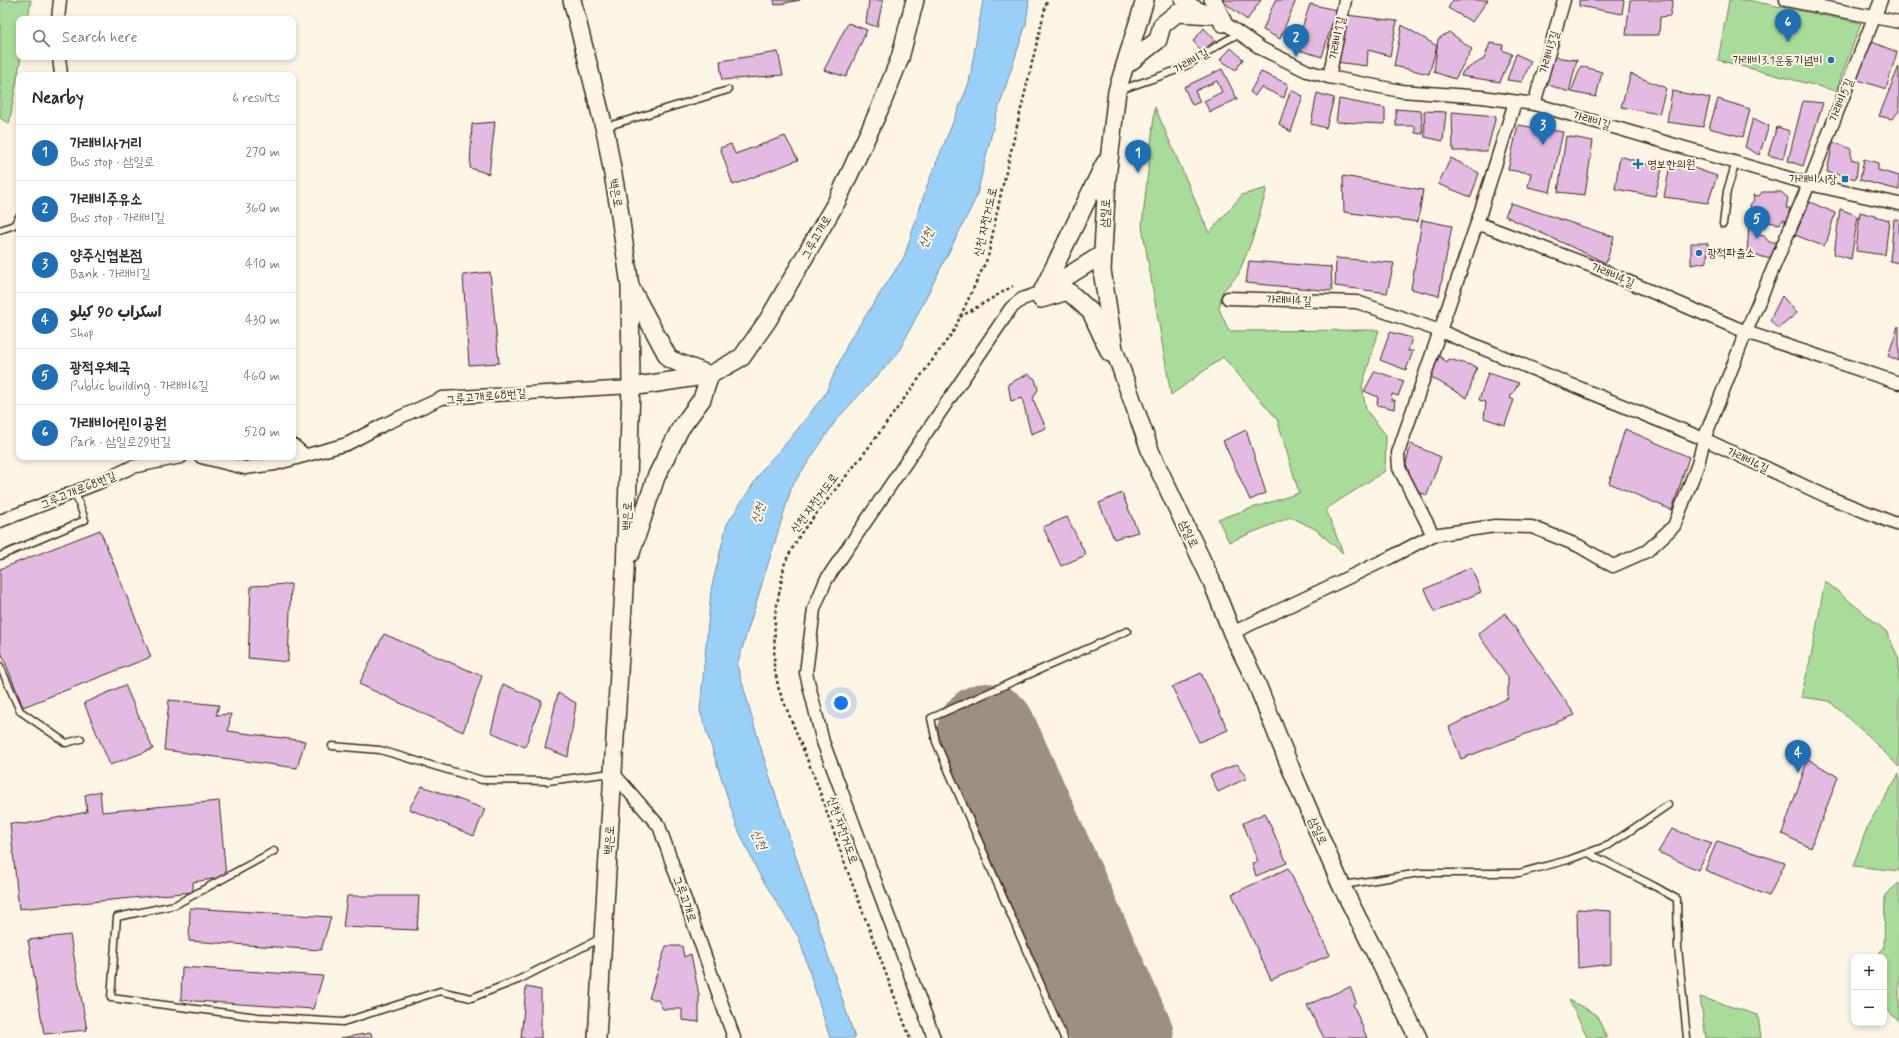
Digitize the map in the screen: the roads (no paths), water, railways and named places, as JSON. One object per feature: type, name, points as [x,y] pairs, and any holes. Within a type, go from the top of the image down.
[{"type":"main road","name":"백은로","points":[[572,0],[604,127],[619,208],[630,286],[631,387],[625,572],[596,1038]]},
{"type":"main road","name":"그루고개로","points":[[631,387],[710,375],[742,357],[768,320],[837,201],[880,108],[900,58],[915,0]]},
{"type":"main road","name":"삼일로","points":[[1145,0],[1117,91],[1110,154],[1102,270],[1114,349],[1151,453],[1212,582],[1232,633],[1256,682],[1291,769],[1341,885],[1418,1038]]},
{"type":"main road","points":[[1126,65],[1158,40],[1162,25],[1177,13],[1216,13]]},
{"type":"main road","points":[[1041,296],[1110,154]]},
{"type":"main road","points":[[1041,296],[1103,254]]},
{"type":"main road","points":[[625,572],[656,477],[680,429],[702,399],[710,375],[669,359],[630,286]]},
{"type":"main road","points":[[1041,296],[1068,290],[1091,312],[1101,336],[1127,387]]},
{"type":"street","points":[[58,16],[60,0]]},
{"type":"street","name":"가래비길","points":[[1181,0],[1216,13],[1240,34],[1262,49],[1307,71],[1329,77],[1401,91],[1482,97],[1534,104],[1809,184],[1899,204]]},
{"type":"street","name":"가래비1길","points":[[1329,77],[1345,0]]},
{"type":"street","name":"가래비3길","points":[[1534,104],[1564,0]]},
{"type":"street","points":[[1786,0],[1899,22]]},
{"type":"street","name":"가래비5길","points":[[1809,184],[1881,0]]},
{"type":"street","points":[[59,60],[61,72]]},
{"type":"street","points":[[1433,535],[1399,468],[1398,453],[1478,223],[1515,102]]},
{"type":"street","points":[[1232,633],[1391,557],[1433,535],[1496,526],[1532,527],[1579,546],[1613,566],[1647,550],[1674,526],[1698,464],[1704,439],[1746,332],[1809,184]]},
{"type":"street","name":"가래비4길","points":[[1478,223],[1594,267],[1746,332]]},
{"type":"street","points":[[934,1038],[824,742],[806,673],[814,609],[826,580],[1011,308],[1022,299],[1041,296]]},
{"type":"street","name":"가래비4길","points":[[1228,298],[1357,302],[1440,331],[1704,439]]},
{"type":"street","points":[[1746,332],[1899,383]]},
{"type":"street","name":"그루고개로68번길","points":[[296,458],[347,444],[382,425],[442,398],[631,387]]},
{"type":"street","name":"가래비6길","points":[[1704,439],[1828,497],[1899,525]]},
{"type":"street","points":[[296,448],[305,455]]},
{"type":"street","name":"그루고개로68번길","points":[[0,521],[132,468],[168,460]]},
{"type":"street","name":"그루고개로68번길","points":[[213,460],[245,468],[275,464],[288,460]]},
{"type":"street","name":"그루고개로","points":[[613,773],[660,826],[734,1038]]},
{"type":"lane","name":"가래비길","points":[[1117,91],[1158,75],[1171,73],[1200,57],[1224,40],[1240,34]]},
{"type":"lane","points":[[604,127],[728,90]]},
{"type":"lane","points":[[1723,224],[1727,191],[1736,162]]},
{"type":"lane","points":[[0,230],[14,225],[16,222]]},
{"type":"lane","points":[[0,556],[84,520],[75,492]]},
{"type":"lane","points":[[1064,1038],[936,742],[931,718],[1127,632]]},
{"type":"lane","points":[[0,666],[20,711],[66,743],[81,739]]},
{"type":"lane","points":[[332,746],[380,750],[482,780],[548,781],[613,773]]},
{"type":"lane","points":[[1341,885],[1420,873],[1519,873],[1588,853],[1609,845],[1668,805]]},
{"type":"lane","points":[[274,851],[175,905],[117,917],[111,998],[258,1017],[343,1022],[440,991],[471,998],[518,980],[603,937]]},
{"type":"lane","points":[[1588,853],[1677,899],[1678,947],[1687,1038]]},
{"type":"water","name":"신천","points":[[983,0],[1029,0],[1026,24],[996,116],[976,198],[898,353],[837,419],[792,486],[737,665],[765,762],[855,1038],[830,1038],[799,938],[759,874],[737,827],[700,711],[711,590],[727,524],[765,466],[789,440],[825,394],[849,341],[904,257],[928,183],[969,83]]},
{"type":"place","name":"가래비어린이공원","points":[[1788,42]]},
{"type":"place","name":"가래비주유소","points":[[1296,57]]},
{"type":"place","name":"가래비3.1운동기념비","points":[[1831,60]]},
{"type":"place","name":"양주신협본점","points":[[1543,145]]},
{"type":"place","name":"영보한의원","points":[[1638,164]]},
{"type":"place","name":"가래비사거리","points":[[1138,173]]},
{"type":"place","name":"가래비시장","points":[[1845,179]]},
{"type":"place","name":"광적우체국","points":[[1757,239]]},
{"type":"place","name":"광적파출소","points":[[1699,253]]},
{"type":"place","name":"اسكراب 90 كيلو","points":[[1798,773]]}]
